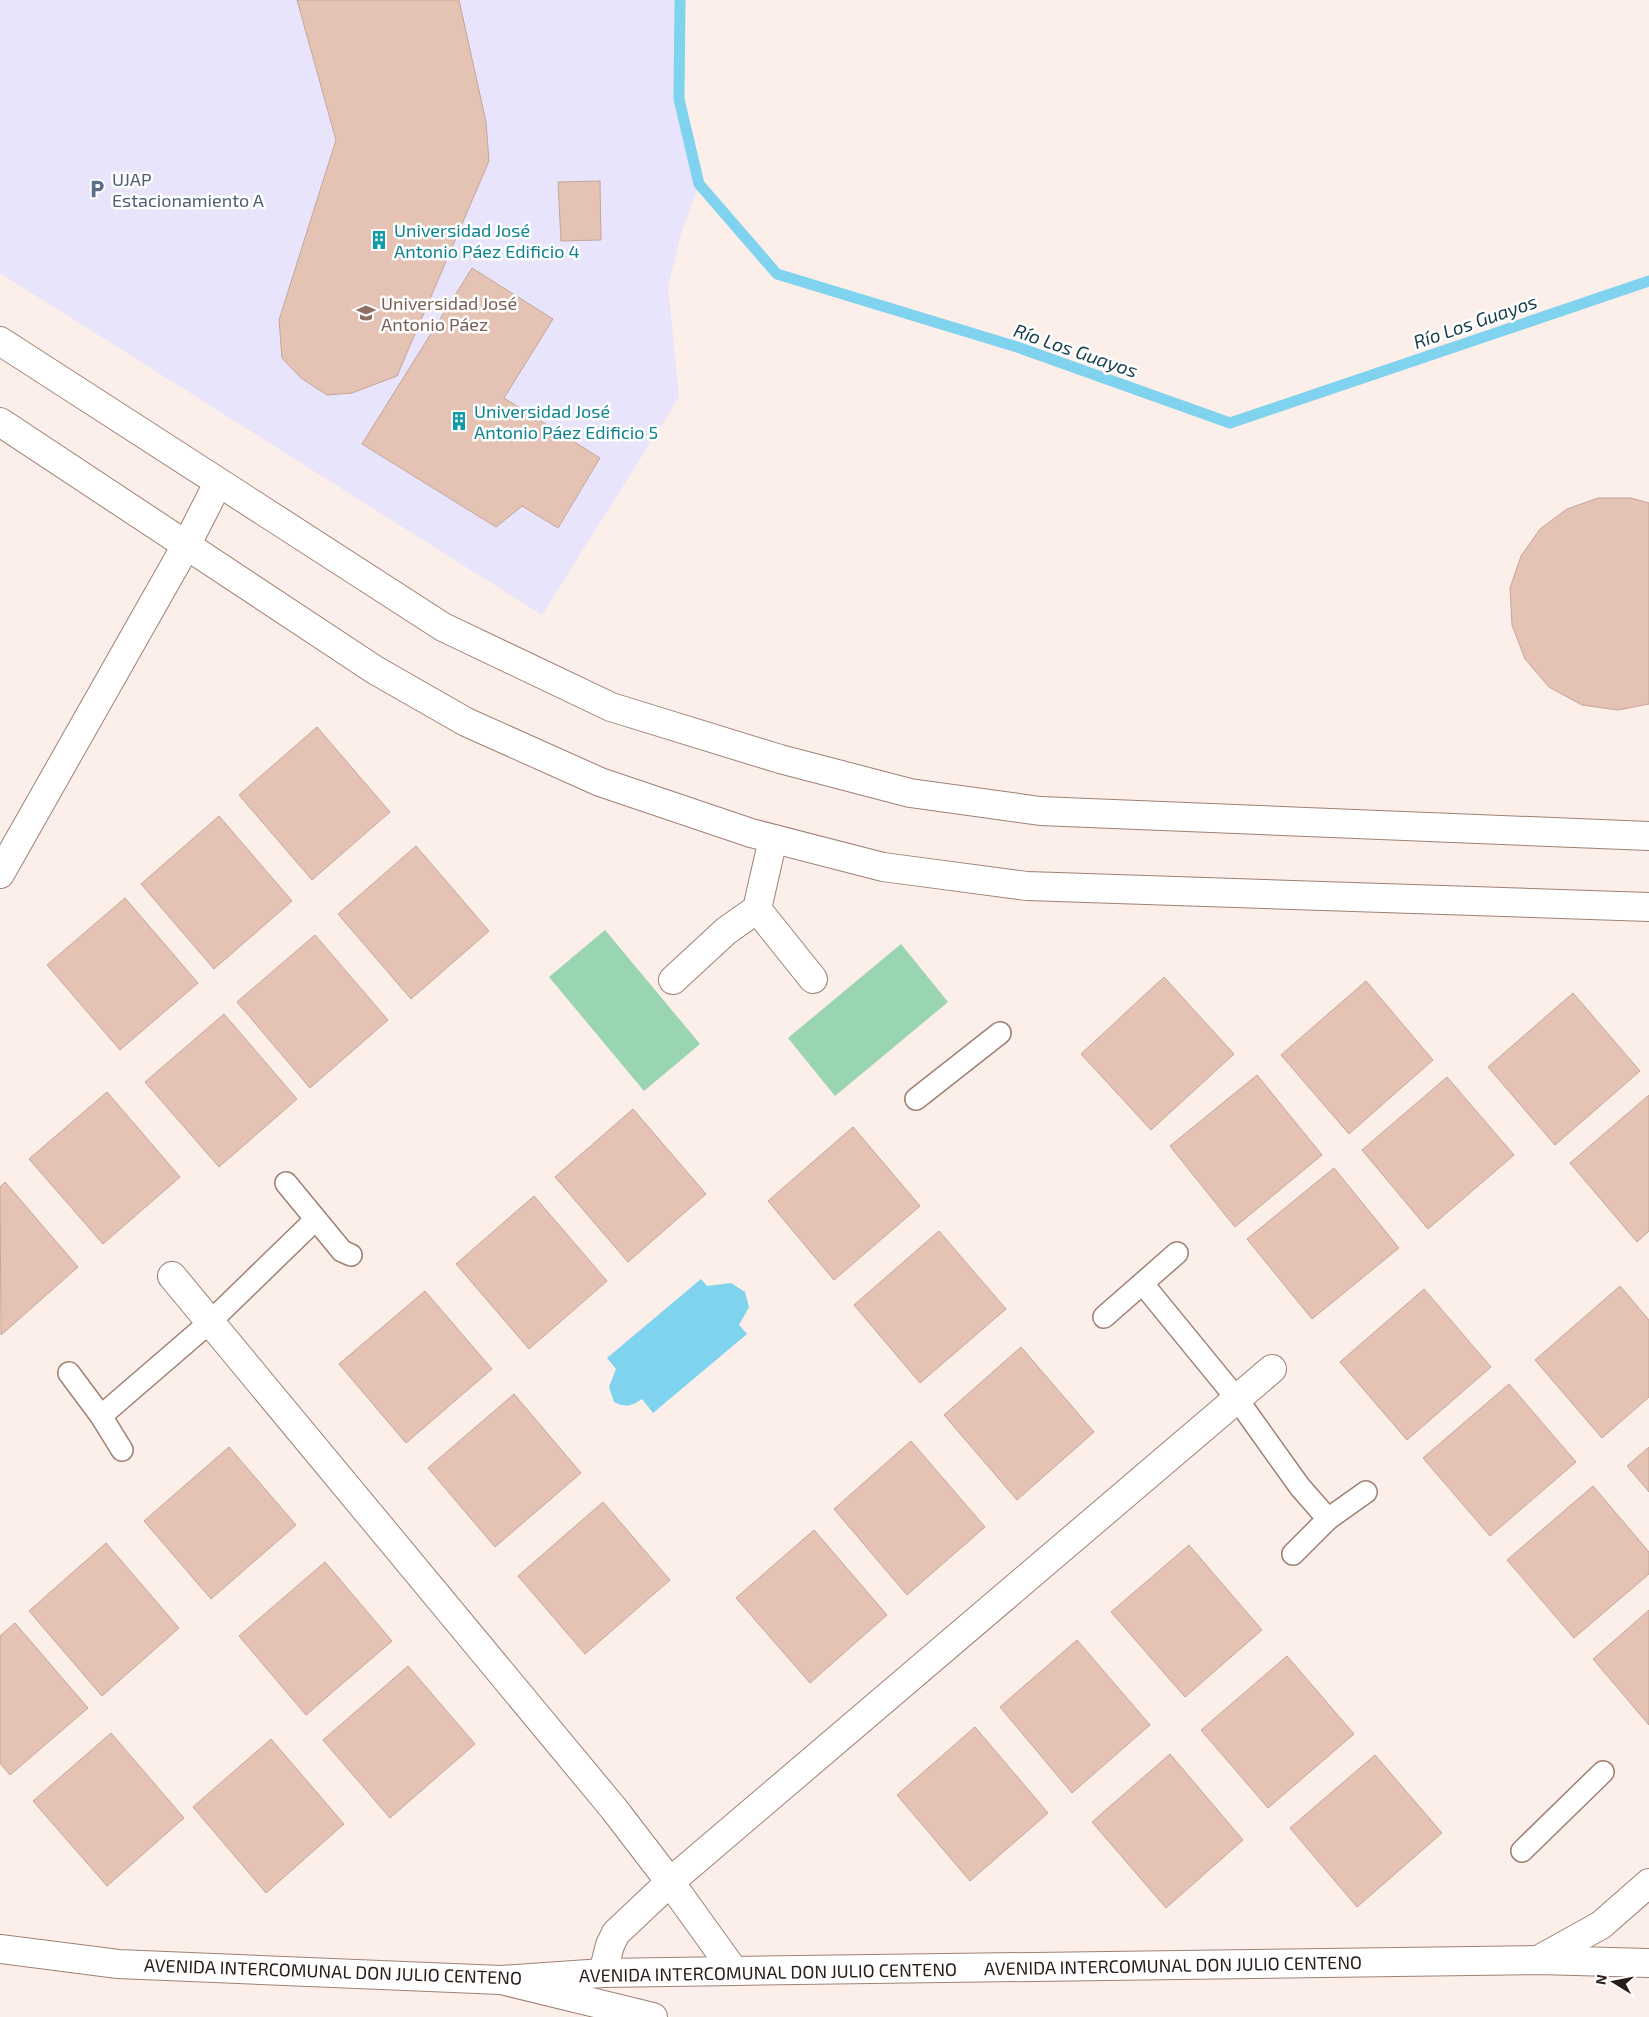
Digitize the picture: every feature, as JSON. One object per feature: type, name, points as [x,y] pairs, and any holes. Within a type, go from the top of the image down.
[{"type":"street","points":[[0,340],[443,627],[611,707],[780,759],[910,793],[1040,811],[1649,836]]},
{"type":"street","points":[[0,422],[375,670],[466,722],[600,782],[773,839],[884,867],[1027,886],[1649,907]]},
{"type":"street","points":[[0,874],[186,544],[218,483]]},
{"type":"street","points":[[673,980],[726,931],[757,909],[773,839]]},
{"type":"street","points":[[757,909],[813,980]]},
{"type":"street","points":[[172,1276],[614,1809],[670,1882],[734,1971]]},
{"type":"street","points":[[603,1974],[610,1945],[616,1933],[670,1882],[1272,1369]]},
{"type":"street","points":[[1538,1960],[1601,1926],[1649,1883]]},
{"type":"street","name":"AVENIDA INTERCOMUNAL DON JULIO CENTENO","points":[[0,1949],[118,1964],[501,1980],[603,1974],[734,1971],[1538,1960],[1649,1963]]},
{"type":"street","points":[[501,1980],[653,2017]]},
{"type":"lane","points":[[916,1099],[1000,1033]]},
{"type":"lane","points":[[286,1184],[342,1251],[351,1255]]},
{"type":"lane","points":[[101,1416],[210,1322],[315,1220]]},
{"type":"lane","points":[[1104,1318],[1177,1253]]},
{"type":"lane","points":[[1143,1284],[1237,1399],[1300,1486],[1328,1519]]},
{"type":"lane","points":[[69,1373],[101,1416],[122,1450]]},
{"type":"lane","points":[[1293,1554],[1328,1519],[1366,1492]]},
{"type":"lane","points":[[1522,1851],[1603,1772]]},
{"type":"shaded area","name":"Universidad José Antonio Páez","points":[[0,0],[674,0],[679,99],[699,184],[681,234],[668,287],[679,397],[542,615],[0,273]]},
{"type":"green space","points":[[605,930],[700,1044],[644,1091],[549,977]]},
{"type":"green space","points":[[901,944],[948,1002],[835,1096],[788,1038]]},
{"type":"water","points":[[701,1279],[707,1286],[731,1283],[745,1292],[749,1307],[739,1325],[747,1334],[653,1413],[642,1399],[629,1405],[614,1402],[609,1387],[616,1369],[607,1358]]},
{"type":"building","name":"Universidad José Antonio Páez Edificio 4","points":[[297,0],[459,0],[486,122],[489,161],[397,376],[352,393],[327,395],[301,378],[282,358],[279,320],[336,140]]},
{"type":"building","points":[[600,181],[601,240],[561,241],[558,182]]},
{"type":"building","name":"Universidad José Antonio Páez Edificio 5","points":[[472,268],[553,319],[504,398],[600,458],[558,528],[522,506],[496,527],[362,444]]},
{"type":"building","points":[[1598,498],[1631,498],[1649,503],[1649,704],[1618,710],[1582,705],[1549,687],[1525,659],[1512,625],[1510,588],[1521,556],[1540,529],[1567,509]]},
{"type":"building","points":[[317,727],[390,812],[312,880],[239,795]]},
{"type":"building","points":[[219,816],[292,901],[214,969],[141,884]]},
{"type":"building","points":[[416,846],[489,931],[411,999],[338,914]]},
{"type":"building","points":[[125,898],[198,983],[120,1050],[47,965]]},
{"type":"building","points":[[315,935],[388,1020],[310,1088],[237,1002]]},
{"type":"building","points":[[1164,977],[1234,1054],[1151,1130],[1081,1054]]},
{"type":"building","points":[[1366,981],[1433,1060],[1349,1134],[1281,1055]]},
{"type":"building","points":[[1573,993],[1640,1071],[1555,1145],[1488,1067]]},
{"type":"building","points":[[224,1014],[297,1099],[219,1167],[145,1082]]},
{"type":"building","points":[[1257,1075],[1322,1155],[1235,1227],[1170,1146]]},
{"type":"building","points":[[1447,1077],[1514,1155],[1428,1229],[1362,1150]]},
{"type":"building","points":[[107,1092],[180,1177],[103,1244],[29,1159]]},
{"type":"building","points":[[1649,1095],[1649,1231],[1637,1242],[1570,1163]]},
{"type":"building","points":[[633,1109],[706,1194],[628,1262],[555,1177]]},
{"type":"building","points":[[853,1127],[920,1206],[834,1280],[768,1201]]},
{"type":"building","points":[[1334,1168],[1399,1248],[1312,1319],[1247,1239]]},
{"type":"building","points":[[5,1182],[78,1267],[1,1335],[0,1187]]},
{"type":"building","points":[[534,1196],[607,1281],[529,1349],[456,1264]]},
{"type":"building","points":[[939,1231],[1006,1309],[920,1383],[854,1305]]},
{"type":"building","points":[[1620,1286],[1649,1320],[1649,1397],[1602,1438],[1535,1360]]},
{"type":"building","points":[[1424,1289],[1491,1367],[1407,1440],[1340,1362]]},
{"type":"building","points":[[425,1291],[492,1369],[406,1443],[339,1364]]},
{"type":"building","points":[[1021,1347],[1094,1432],[1017,1500],[944,1415]]},
{"type":"building","points":[[1509,1384],[1576,1462],[1490,1536],[1423,1458]]},
{"type":"building","points":[[514,1394],[581,1473],[495,1547],[428,1468]]},
{"type":"building","points":[[911,1441],[985,1527],[907,1595],[834,1509]]},
{"type":"building","points":[[229,1447],[296,1525],[211,1599],[144,1521]]},
{"type":"building","points":[[1649,1447],[1649,1492],[1627,1466]]},
{"type":"building","points":[[1593,1486],[1649,1552],[1649,1574],[1574,1638],[1507,1560]]},
{"type":"building","points":[[603,1502],[670,1580],[585,1654],[518,1576]]},
{"type":"building","points":[[814,1530],[887,1615],[810,1683],[736,1598]]},
{"type":"building","points":[[106,1543],[179,1628],[102,1696],[29,1611]]},
{"type":"building","points":[[1189,1545],[1262,1630],[1185,1697],[1111,1612]]},
{"type":"building","points":[[325,1562],[392,1641],[306,1715],[239,1636]]},
{"type":"building","points":[[1649,1610],[1649,1725],[1593,1659]]},
{"type":"building","points":[[15,1623],[88,1708],[10,1775],[0,1763],[0,1636]]},
{"type":"building","points":[[1077,1640],[1150,1725],[1072,1793],[1000,1707]]},
{"type":"building","points":[[1287,1656],[1354,1734],[1268,1808],[1201,1730]]},
{"type":"building","points":[[408,1666],[475,1744],[390,1818],[323,1740]]},
{"type":"building","points":[[975,1727],[1048,1813],[970,1881],[897,1795]]},
{"type":"building","points":[[111,1733],[184,1818],[107,1886],[33,1801]]},
{"type":"building","points":[[271,1739],[344,1824],[266,1893],[193,1807]]},
{"type":"building","points":[[1170,1754],[1243,1840],[1166,1908],[1092,1822]]},
{"type":"building","points":[[1375,1755],[1442,1833],[1357,1907],[1290,1828]]},
{"type":"waterway","name":"Río Los Guayos","points":[[680,0],[679,99],[699,184],[777,274],[1017,347],[1230,423],[1649,281]]},
{"type":"place","name":"UJAP Estacionamiento A","points":[[97,189]]},
{"type":"place","name":"Universidad José Antonio Páez Edificio 4","points":[[379,240]]},
{"type":"place","name":"Universidad José Antonio Páez","points":[[366,313]]},
{"type":"place","name":"Universidad José Antonio Páez Edificio 5","points":[[459,421]]}]
